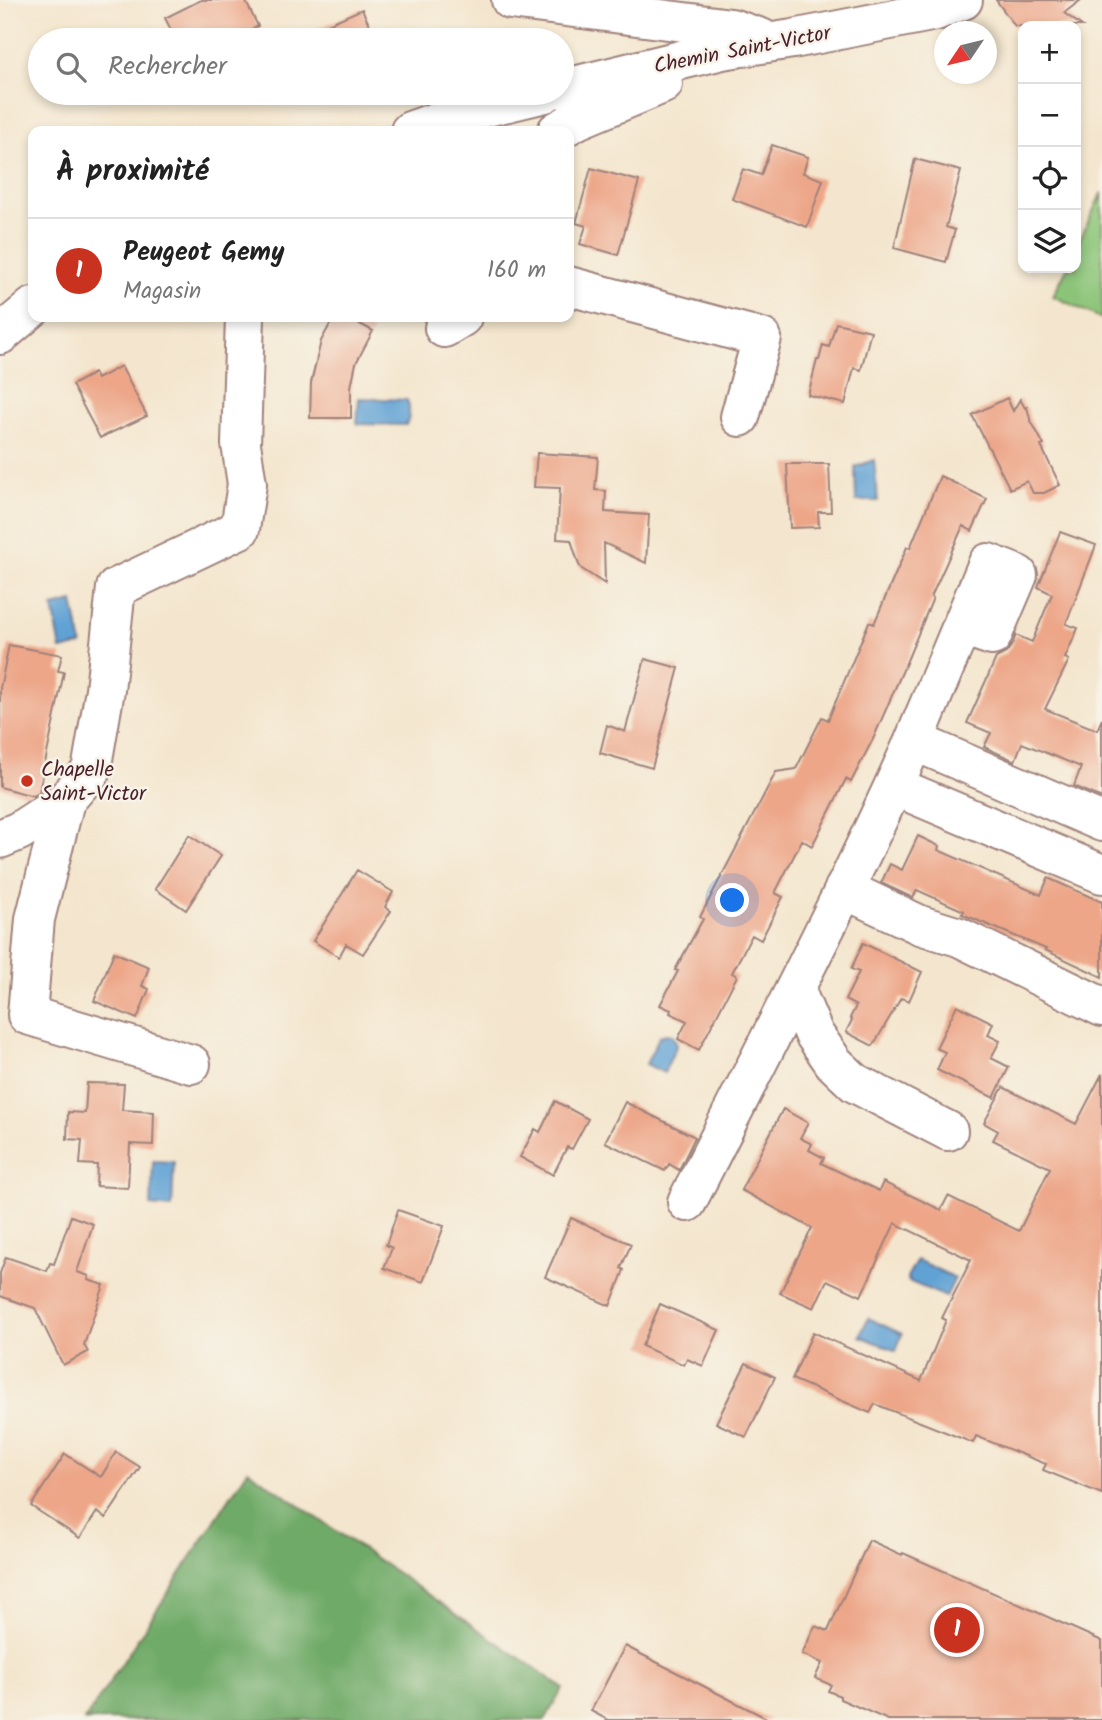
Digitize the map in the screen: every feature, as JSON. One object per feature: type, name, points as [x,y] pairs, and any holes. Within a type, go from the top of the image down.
[{"type":"street","points":[[511,0],[731,29],[773,42]]},
{"type":"street","name":"Chemin Saint-Victor","points":[[574,86],[722,50],[936,11],[963,0]]},
{"type":"street","points":[[566,126],[659,86],[722,50]]},
{"type":"street","points":[[424,126],[495,105]]},
{"type":"street","points":[[574,287],[762,338],[740,417]]},
{"type":"street","points":[[0,335],[28,311]]},
{"type":"street","points":[[0,839],[19,831],[65,801],[92,771],[105,690],[116,588],[240,529],[247,484],[241,444],[246,322]]},
{"type":"street","points":[[687,1202],[894,786],[962,626]]},
{"type":"street","points":[[914,741],[1102,822]]},
{"type":"street","points":[[894,786],[1102,874]]},
{"type":"street","points":[[65,801],[35,919],[27,1015],[191,1064]]},
{"type":"street","points":[[844,889],[920,925],[959,937],[1102,1007]]},
{"type":"street","points":[[795,989],[814,1034],[834,1063],[855,1083],[948,1130]]},
{"type":"green space","points":[[1102,192],[1102,319],[1053,296],[1064,273],[1081,273],[1081,237]]},
{"type":"green space","points":[[248,1470],[563,1688],[545,1720],[85,1720]]},
{"type":"water","points":[[359,398],[407,400],[409,412],[406,425],[357,424]]},
{"type":"water","points":[[874,460],[878,501],[856,501],[855,467]]},
{"type":"water","points":[[73,602],[82,645],[61,650],[53,607]]},
{"type":"water","points":[[660,1035],[672,1035],[677,1044],[664,1073],[646,1064]]},
{"type":"water","points":[[153,1161],[174,1162],[172,1208],[151,1206]]},
{"type":"water","points":[[917,1260],[955,1278],[946,1297],[908,1281],[907,1278]]},
{"type":"water","points":[[868,1318],[902,1334],[896,1351],[860,1336]]},
{"type":"building","points":[[201,0],[245,0],[258,26],[170,28],[165,18]]},
{"type":"building","points":[[996,0],[1081,0],[1064,13],[1075,21],[1018,21],[1018,26],[1015,26]]},
{"type":"building","points":[[362,9],[371,28],[319,28]]},
{"type":"building","points":[[772,145],[808,157],[803,173],[823,180],[807,227],[732,199],[743,169],[761,175]]},
{"type":"building","points":[[915,159],[961,171],[946,227],[955,230],[946,262],[894,248]]},
{"type":"building","points":[[591,168],[639,181],[618,255],[580,244],[586,226],[576,223]]},
{"type":"building","points":[[331,322],[356,322],[373,331],[356,363],[351,387],[351,418],[310,418],[311,383],[321,341]]},
{"type":"building","points":[[836,323],[871,331],[861,370],[854,368],[845,404],[808,395],[817,360],[823,345],[829,347]]},
{"type":"building","points":[[121,366],[147,416],[100,438],[72,385],[94,373],[97,379]]},
{"type":"building","points":[[1007,398],[1013,411],[1020,399],[1025,408],[1027,407],[1030,419],[1044,445],[1041,446],[1060,485],[1044,493],[1033,493],[1027,481],[1010,489],[972,415]]},
{"type":"building","points":[[537,453],[598,457],[595,490],[606,491],[605,512],[649,515],[646,563],[604,543],[605,584],[582,569],[571,540],[557,539],[560,488],[534,487]]},
{"type":"building","points":[[787,464],[829,464],[831,512],[818,512],[819,527],[790,528]]},
{"type":"building","points":[[940,476],[987,499],[972,531],[963,526],[874,737],[851,782],[846,779],[812,846],[802,840],[775,893],[783,897],[761,940],[752,935],[732,973],[737,976],[699,1050],[678,1039],[687,1021],[660,1005],[678,971],[675,970],[703,919],[700,917],[776,772],[796,769],[822,717],[828,720],[869,622],[874,624]]},
{"type":"building","points":[[1060,532],[1096,545],[1066,624],[1078,628],[1065,658],[1069,660],[1045,709],[1097,730],[1102,719],[1102,798],[1074,786],[1081,767],[1022,743],[1015,761],[984,747],[991,733],[967,723],[996,658],[1006,653],[1016,635],[1032,642],[1052,594],[1038,587]]},
{"type":"building","points":[[9,645],[62,655],[58,671],[64,672],[39,792],[33,796],[0,787],[0,688]]},
{"type":"building","points":[[645,659],[679,668],[652,768],[600,753],[607,725],[625,732]]},
{"type":"building","points":[[189,835],[221,856],[186,910],[155,889]]},
{"type":"building","points":[[918,836],[939,846],[938,850],[1041,895],[1048,878],[1102,902],[1102,977],[1046,949],[962,914],[964,911],[917,890],[913,898],[881,883],[890,864],[902,870]]},
{"type":"building","points":[[357,870],[393,892],[385,907],[391,911],[363,954],[346,944],[339,957],[313,941]]},
{"type":"building","points":[[863,943],[922,972],[909,1001],[901,998],[873,1046],[846,1032],[856,1006],[845,1000],[859,972],[851,969]]},
{"type":"building","points":[[114,952],[149,967],[142,986],[149,989],[137,1019],[94,1001]]},
{"type":"building","points":[[957,1005],[993,1023],[988,1035],[1000,1041],[991,1058],[1009,1067],[994,1098],[937,1070],[945,1052],[936,1048]]},
{"type":"building","points":[[1102,1074],[1102,1494],[1043,1470],[1046,1464],[976,1436],[973,1443],[875,1404],[870,1413],[792,1379],[813,1332],[921,1381],[946,1320],[942,1318],[971,1260],[895,1223],[861,1296],[827,1280],[814,1308],[780,1293],[812,1228],[741,1190],[783,1109],[808,1123],[800,1138],[812,1144],[809,1150],[824,1158],[821,1163],[879,1191],[883,1182],[941,1210],[948,1196],[1019,1231],[1050,1168],[993,1140],[998,1131],[984,1123],[1003,1087],[1076,1124]]},
{"type":"building","points":[[87,1083],[124,1084],[122,1110],[154,1112],[153,1145],[130,1144],[128,1188],[96,1186],[97,1165],[80,1164],[82,1140],[67,1139],[68,1112],[85,1113]]},
{"type":"building","points":[[555,1101],[588,1119],[572,1149],[567,1147],[553,1175],[520,1157],[535,1129],[540,1132]]},
{"type":"building","points":[[625,1102],[695,1137],[679,1170],[669,1164],[665,1171],[605,1142]]},
{"type":"building","points":[[398,1210],[444,1226],[423,1282],[384,1268],[392,1248],[386,1245]]},
{"type":"building","points":[[71,1216],[93,1224],[77,1272],[89,1276],[88,1280],[104,1285],[84,1345],[88,1352],[63,1365],[35,1308],[0,1296],[0,1273],[6,1257],[47,1271],[50,1263],[54,1264]]},
{"type":"building","points":[[571,1218],[631,1244],[610,1306],[545,1277]]},
{"type":"building","points":[[660,1304],[719,1330],[703,1366],[687,1359],[684,1365],[642,1346]]},
{"type":"building","points":[[746,1363],[775,1377],[746,1437],[716,1423]]},
{"type":"building","points":[[116,1452],[140,1467],[106,1518],[97,1512],[80,1538],[31,1506],[65,1454],[101,1477]]},
{"type":"building","points":[[869,1540],[1102,1641],[1102,1720],[888,1720],[828,1691],[831,1685],[815,1678],[822,1663],[802,1654],[815,1626],[828,1631]]},
{"type":"building","points":[[625,1646],[770,1720],[608,1720],[591,1711]]},
{"type":"place","name":"Chapelle Saint-Victor","points":[[27,781]]},
{"type":"place","name":"Peugeot Gemy","points":[[957,1630]]}]
